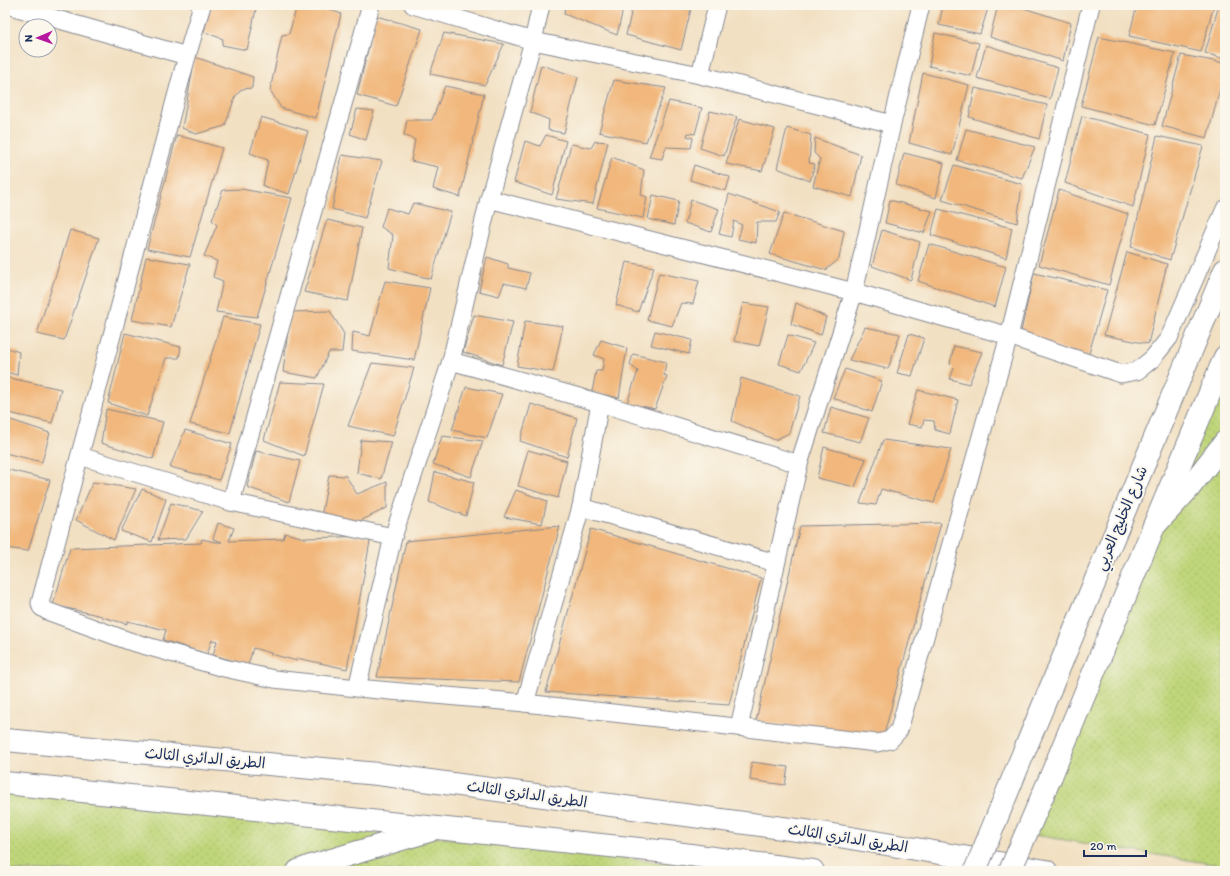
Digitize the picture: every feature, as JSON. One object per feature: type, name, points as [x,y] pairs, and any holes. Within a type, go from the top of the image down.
[{"type":"main road","name":"شارع الخليج العربي","points":[[975,871],[1223,280]]},
{"type":"main road","points":[[1010,871],[1225,357]]},
{"type":"main road","points":[[1154,526],[1189,488],[1225,442]]},
{"type":"main road","name":"الطريق الدائري الثالث","points":[[5,740],[378,774],[827,834],[1046,871]]},
{"type":"main road","points":[[5,783],[668,852],[813,871]]},
{"type":"main road","points":[[298,871],[439,828]]},
{"type":"street","points":[[7,5],[187,56]]},
{"type":"street","points":[[202,5],[40,603],[41,607],[129,641],[224,668],[274,679],[525,704],[877,743],[890,740],[899,730],[1009,336],[1091,5]]},
{"type":"street","points":[[231,502],[371,5]]},
{"type":"street","points":[[413,5],[533,41],[700,75],[892,124]]},
{"type":"street","points":[[357,688],[393,537],[451,360],[489,199],[533,41],[541,5]]},
{"type":"street","points":[[700,75],[717,5]]},
{"type":"street","points":[[739,727],[799,464],[854,292],[921,5]]},
{"type":"street","points":[[489,199],[854,292],[1009,336],[1120,374],[1137,372],[1152,359],[1168,338],[1225,209]]},
{"type":"street","points":[[451,360],[600,403],[799,464]]},
{"type":"street","points":[[525,704],[582,507],[600,403]]},
{"type":"street","points":[[80,456],[231,502],[393,537]]},
{"type":"street","points":[[582,507],[776,563]]},
{"type":"green space","points":[[1225,358],[1225,439],[1154,525]]},
{"type":"green space","points":[[1225,446],[1225,866],[1028,834],[1156,529]]},
{"type":"green space","points":[[5,792],[424,829],[284,871],[5,871]]},
{"type":"green space","points":[[436,837],[737,871],[324,871]]},
{"type":"building","points":[[211,5],[257,5],[247,50],[222,45],[223,39],[204,32]]},
{"type":"building","points":[[297,5],[319,5],[341,14],[316,118],[281,108],[270,90],[282,35],[289,34]]},
{"type":"building","points":[[565,5],[624,5],[617,35],[564,14]]},
{"type":"building","points":[[633,5],[692,5],[681,50],[626,35]]},
{"type":"building","points":[[943,5],[989,5],[980,34],[939,25]]},
{"type":"building","points":[[998,5],[1014,5],[1071,23],[1063,61],[990,37]]},
{"type":"building","points":[[1137,5],[1214,5],[1201,52],[1129,36]]},
{"type":"building","points":[[1219,5],[1225,5],[1225,59],[1205,53]]},
{"type":"building","points":[[376,16],[422,29],[396,106],[357,95]]},
{"type":"building","points":[[444,33],[504,44],[485,85],[430,74]]},
{"type":"building","points":[[935,33],[979,43],[971,76],[929,66]]},
{"type":"building","points":[[1099,37],[1175,53],[1155,125],[1081,106]]},
{"type":"building","points":[[986,45],[1058,68],[1050,99],[977,78]]},
{"type":"building","points":[[1181,55],[1225,63],[1225,70],[1207,138],[1162,126]]},
{"type":"building","points":[[195,57],[253,77],[252,88],[242,89],[235,97],[225,126],[196,134],[182,128]]},
{"type":"building","points":[[541,65],[578,77],[564,133],[548,130],[549,120],[530,112]]},
{"type":"building","points":[[923,73],[969,85],[952,155],[909,143]]},
{"type":"building","points":[[614,80],[666,88],[646,142],[599,132]]},
{"type":"building","points":[[445,86],[484,94],[460,197],[433,189],[438,167],[411,161],[415,140],[404,135],[407,120],[432,120]]},
{"type":"building","points":[[975,88],[1047,105],[1039,139],[969,117]]},
{"type":"building","points":[[669,101],[702,108],[695,134],[688,133],[687,136],[693,138],[691,148],[666,147],[662,159],[649,157]]},
{"type":"building","points":[[357,109],[374,111],[366,140],[350,134]]},
{"type":"building","points":[[710,111],[737,117],[724,156],[700,148]]},
{"type":"building","points":[[1082,116],[1150,134],[1133,207],[1065,183]]},
{"type":"building","points":[[261,117],[308,131],[289,194],[263,186],[268,160],[250,153]]},
{"type":"building","points":[[739,119],[775,129],[762,171],[726,164]]},
{"type":"building","points":[[787,128],[811,135],[809,163],[815,164],[810,181],[777,168]]},
{"type":"building","points":[[966,129],[1035,147],[1022,178],[957,160]]},
{"type":"building","points":[[177,135],[222,148],[190,257],[147,249]]},
{"type":"building","points":[[546,135],[566,141],[552,195],[514,182],[525,141],[540,146]]},
{"type":"building","points":[[1157,136],[1203,146],[1170,260],[1131,247]]},
{"type":"building","points":[[815,138],[861,155],[852,197],[813,186],[820,159],[814,153]]},
{"type":"building","points":[[595,141],[608,142],[593,204],[556,199],[571,144],[591,148]]},
{"type":"building","points":[[904,153],[944,163],[936,198],[896,185]]},
{"type":"building","points":[[342,155],[382,161],[365,218],[332,209]]},
{"type":"building","points":[[612,157],[644,170],[641,195],[647,197],[643,218],[597,208]]},
{"type":"building","points":[[694,165],[730,177],[726,191],[690,180]]},
{"type":"building","points":[[954,165],[1022,184],[1017,223],[942,200]]},
{"type":"building","points":[[241,189],[292,198],[257,317],[216,312],[223,281],[213,277],[217,261],[204,256],[217,225],[212,220],[223,190]]},
{"type":"building","points":[[1059,190],[1128,214],[1109,285],[1039,265]]},
{"type":"building","points":[[729,194],[780,212],[776,222],[757,222],[756,243],[738,239],[742,225],[734,221],[731,237],[719,234]]},
{"type":"building","points":[[653,195],[679,201],[674,225],[648,219]]},
{"type":"building","points":[[691,200],[719,209],[711,232],[685,223]]},
{"type":"building","points":[[890,200],[932,211],[924,233],[885,223]]},
{"type":"building","points":[[413,203],[451,212],[431,279],[389,268],[393,235],[381,227],[387,208],[408,214]]},
{"type":"building","points":[[938,209],[1012,228],[1006,258],[931,235]]},
{"type":"building","points":[[784,213],[844,231],[839,259],[826,270],[770,254]]},
{"type":"building","points":[[327,220],[362,228],[348,301],[304,292]]},
{"type":"building","points":[[70,230],[99,238],[64,340],[37,334]]},
{"type":"building","points":[[882,230],[920,242],[911,280],[872,266]]},
{"type":"building","points":[[929,244],[1006,267],[995,307],[918,281]]},
{"type":"building","points":[[1127,252],[1167,264],[1148,344],[1104,335]]},
{"type":"building","points":[[146,257],[190,264],[171,327],[132,320]]},
{"type":"building","points":[[487,257],[508,264],[508,268],[530,273],[526,288],[504,283],[499,296],[479,291]]},
{"type":"building","points":[[626,262],[654,267],[638,312],[616,305]]},
{"type":"building","points":[[659,273],[699,281],[693,304],[681,303],[672,326],[647,320]]},
{"type":"building","points":[[1034,273],[1107,290],[1088,357],[1020,336]]},
{"type":"building","points":[[385,281],[430,288],[414,360],[352,351],[353,332],[370,336]]},
{"type":"building","points":[[743,303],[769,307],[759,346],[734,341]]},
{"type":"building","points":[[796,303],[826,317],[821,335],[791,324]]},
{"type":"building","points":[[330,311],[344,334],[342,352],[329,352],[317,378],[283,372],[290,312]]},
{"type":"building","points":[[474,315],[513,322],[502,365],[463,352]]},
{"type":"building","points":[[223,317],[260,324],[230,433],[190,424]]},
{"type":"building","points":[[525,321],[563,326],[553,372],[517,366]]},
{"type":"building","points":[[865,327],[900,334],[888,369],[849,360]]},
{"type":"building","points":[[655,331],[692,340],[689,354],[651,345]]},
{"type":"building","points":[[125,333],[181,347],[179,358],[166,358],[147,416],[108,403]]},
{"type":"building","points":[[909,334],[924,338],[912,376],[897,373]]},
{"type":"building","points":[[788,335],[814,343],[801,371],[779,364]]},
{"type":"building","points":[[601,340],[627,348],[619,398],[592,392],[596,371],[602,371],[604,359],[594,355]]},
{"type":"building","points":[[954,346],[982,352],[969,384],[950,379],[954,368],[950,364]]},
{"type":"building","points":[[5,347],[19,352],[17,375],[5,372]]},
{"type":"building","points":[[633,354],[666,362],[664,375],[667,376],[655,409],[627,403],[638,371],[630,365]]},
{"type":"building","points":[[372,363],[414,368],[393,436],[348,426]]},
{"type":"building","points":[[845,369],[882,381],[872,412],[833,398]]},
{"type":"building","points":[[5,377],[61,389],[52,423],[5,412]]},
{"type":"building","points":[[741,378],[800,396],[789,433],[775,440],[732,421]]},
{"type":"building","points":[[280,382],[324,384],[304,456],[264,440]]},
{"type":"building","points":[[466,387],[502,394],[487,438],[452,430]]},
{"type":"building","points":[[918,390],[958,400],[950,434],[935,430],[934,421],[924,420],[922,427],[907,424]]},
{"type":"building","points":[[531,404],[577,418],[567,457],[520,441]]},
{"type":"building","points":[[831,407],[869,418],[860,442],[824,433]]},
{"type":"building","points":[[106,409],[163,422],[153,459],[101,443]]},
{"type":"building","points":[[5,418],[50,433],[42,462],[5,453]]},
{"type":"building","points":[[185,430],[232,444],[219,480],[170,467]]},
{"type":"building","points":[[442,436],[483,441],[471,477],[433,464]]},
{"type":"building","points":[[361,440],[392,442],[381,479],[357,473]]},
{"type":"building","points":[[883,440],[951,449],[934,503],[881,489],[876,505],[860,503]]},
{"type":"building","points":[[824,447],[866,459],[855,487],[817,478]]},
{"type":"building","points":[[528,450],[567,461],[558,498],[518,486]]},
{"type":"building","points":[[256,451],[300,461],[289,502],[247,487]]},
{"type":"building","points":[[5,469],[50,480],[28,551],[5,548],[5,522],[7,513],[5,513]]},
{"type":"building","points":[[435,472],[474,482],[466,516],[429,502]]},
{"type":"building","points":[[329,475],[346,476],[357,494],[387,482],[387,508],[358,522],[321,517]]},
{"type":"building","points":[[93,482],[136,489],[114,540],[76,520]]},
{"type":"building","points":[[142,489],[166,499],[152,542],[121,531]]},
{"type":"building","points":[[516,490],[547,501],[542,524],[504,517]]},
{"type":"building","points":[[171,503],[203,511],[186,539],[158,540]]},
{"type":"building","points":[[218,523],[234,528],[229,541],[283,539],[285,533],[305,538],[371,536],[347,669],[297,658],[297,661],[253,648],[248,665],[213,655],[217,641],[212,640],[207,654],[163,640],[166,630],[127,621],[127,624],[102,616],[53,605],[70,548],[201,543],[202,539],[222,542],[213,539]]},
{"type":"building","points":[[941,523],[883,738],[756,721],[800,526]]},
{"type":"building","points":[[560,526],[519,682],[377,677],[406,541]]},
{"type":"building","points":[[591,529],[761,578],[729,705],[546,692]]},
{"type":"building","points":[[752,762],[788,767],[785,785],[750,780]]}]
